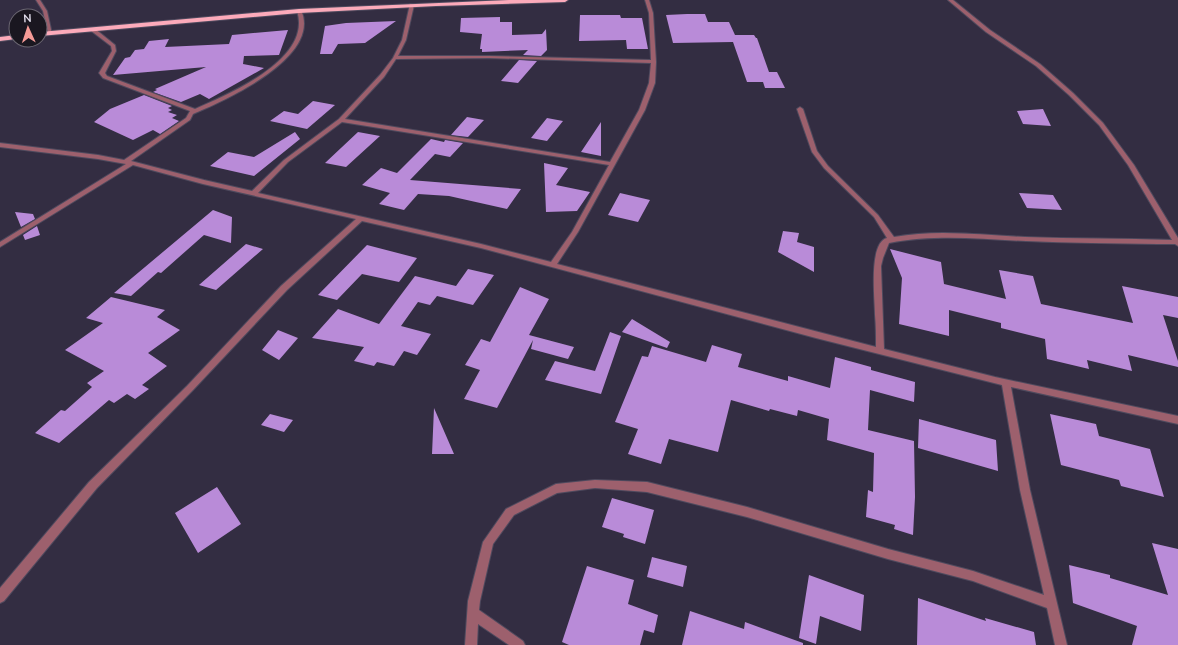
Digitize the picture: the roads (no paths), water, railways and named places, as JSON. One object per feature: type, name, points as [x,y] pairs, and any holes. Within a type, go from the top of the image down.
[{"type":"highway","points":[[50,32],[299,11],[412,5],[436,2],[566,0]]},
{"type":"street","points":[[38,0],[45,11],[50,32]]},
{"type":"street","points":[[553,264],[575,232],[642,110],[652,83],[654,62],[651,13],[647,0]]},
{"type":"street","points":[[950,0],[988,31],[1038,65],[1071,94],[1101,124],[1131,166],[1178,243]]},
{"type":"street","points":[[253,194],[286,161],[341,120],[382,76],[395,58],[404,40],[412,5]]},
{"type":"street","points":[[0,245],[129,163],[188,119],[192,114],[246,86],[268,72],[290,52],[300,36],[302,23],[299,11]]},
{"type":"street","points":[[92,29],[113,45],[114,51],[102,73],[105,77],[158,98],[188,107],[193,110],[192,114]]},
{"type":"street","points":[[395,58],[490,57],[654,62]]},
{"type":"street","points":[[800,109],[814,151],[826,167],[876,216],[892,240]]},
{"type":"street","points":[[341,120],[612,164]]},
{"type":"street","points":[[0,145],[129,163],[253,194],[553,264],[880,351],[1006,382],[1178,420]]},
{"type":"street","points":[[0,597],[94,485],[190,388],[284,288],[361,218]]},
{"type":"street","points":[[880,351],[876,272],[879,254],[886,241],[904,236],[950,235],[1027,239],[1178,243]]},
{"type":"street","points":[[1006,382],[1025,490],[1061,645]]},
{"type":"street","points":[[471,645],[474,601],[488,542],[510,512],[556,489],[595,484],[647,486],[747,512],[888,554],[973,576],[1052,604]]},
{"type":"street","points":[[473,613],[519,645]]}]
